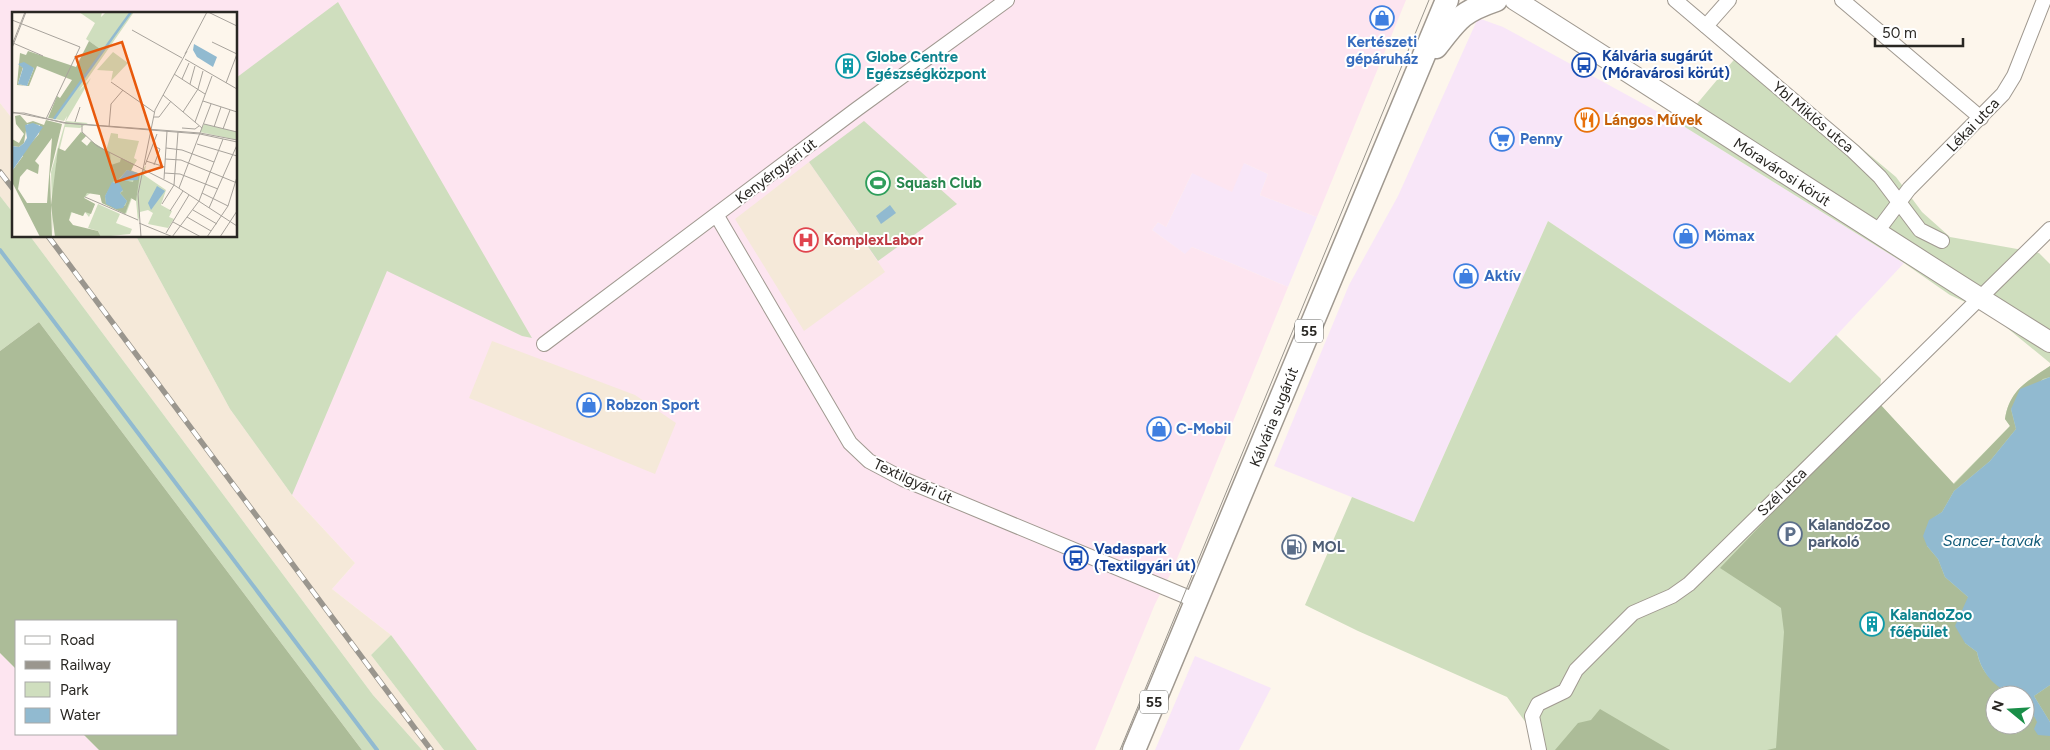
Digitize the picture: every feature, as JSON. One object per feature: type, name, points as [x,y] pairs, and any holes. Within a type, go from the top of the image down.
[{"type":"main road","name":"Kálvária sugárút","points":[[1134,750],[1422,66],[1447,0]]},
{"type":"main road","points":[[1422,66],[1459,18],[1473,8],[1496,0]]},
{"type":"main road","name":"Móravárosi körút","points":[[1515,0],[1602,54],[1876,233],[2050,342]]},
{"type":"street","name":"Kenyérgyári út","points":[[544,344],[858,109],[1008,0]]},
{"type":"street","name":"Ybl Miklós utca","points":[[1675,0],[1853,151],[1880,177],[1920,230],[1942,241]]},
{"type":"street","points":[[1706,26],[1729,0]]},
{"type":"street","points":[[1842,0],[1981,118]]},
{"type":"street","name":"Lékai utca","points":[[1876,233],[1898,202],[2003,94],[2014,76],[2044,0]]},
{"type":"street","name":"Textilgyári út","points":[[717,216],[850,443],[863,456],[884,471],[1197,601]]},
{"type":"street","name":"Szél utca","points":[[1539,750],[1532,716],[1538,704],[1565,691],[1576,670],[1633,613],[1672,596],[1689,584],[2050,228]]},
{"type":"shaded area","points":[[0,0],[1406,0],[1317,217],[1260,195],[1268,174],[1244,163],[1232,192],[1192,173],[1166,227],[1158,222],[1152,230],[1185,254],[1192,247],[1288,287],[1172,571],[1155,604],[1095,750],[477,750],[391,635],[332,589],[355,563],[292,495],[230,409],[137,238],[238,238],[238,12],[12,12],[12,118],[0,103]]},
{"type":"shaded area","points":[[1478,18],[1503,27],[1680,124],[1904,263],[1791,384],[1548,221],[1414,522],[1274,466],[1349,285],[1398,196]]},
{"type":"shaded area","points":[[0,103],[12,118],[12,211],[0,196]]},
{"type":"shaded area","name":"KomplexLabor","points":[[809,162],[885,272],[804,331],[735,219]]},
{"type":"shaded area","points":[[1244,163],[1268,174],[1260,195],[1317,217],[1288,287],[1192,247],[1186,255],[1152,230],[1158,222],[1166,227],[1192,173]]},
{"type":"shaded area","points":[[31,238],[137,238],[230,409],[292,495],[355,563],[332,589],[391,635],[371,655],[444,750],[422,750],[373,695]]},
{"type":"shaded area","points":[[492,341],[635,395],[676,423],[655,474],[469,398]]},
{"type":"shaded area","points":[[0,653],[15,668],[15,735],[84,735],[99,750],[0,750]]},
{"type":"shaded area","points":[[1195,656],[1271,688],[1239,750],[1155,750]]},
{"type":"green space","points":[[338,2],[532,338],[522,336],[387,271],[292,495],[230,409],[137,238],[238,238],[238,77]]},
{"type":"green space","points":[[1743,49],[1896,177],[1922,212],[1950,237],[2039,253],[2050,264],[2050,363],[1989,313],[1950,295],[1904,263],[1680,124]]},
{"type":"green space","name":"Squash Club","points":[[864,121],[957,204],[878,261],[809,162]]},
{"type":"green space","points":[[0,196],[12,211],[12,238],[31,238],[373,695],[422,750],[362,750],[39,322],[0,351]]},
{"type":"green space","points":[[1548,221],[1790,383],[1836,335],[1881,379],[1878,402],[1953,484],[2010,426],[2005,419],[2007,409],[2015,393],[2050,366],[2050,750],[1546,750],[1507,697],[1358,631],[1305,605],[1352,497],[1414,522]]},
{"type":"green space","points":[[39,322],[362,750],[99,750],[84,735],[178,735],[178,620],[15,620],[15,668],[0,653],[0,351]]},
{"type":"green space","points":[[2050,366],[2050,377],[2043,379],[2011,409],[2016,429],[1990,461],[1954,491],[1942,512],[1929,521],[1927,546],[1938,559],[1945,577],[1968,597],[1965,643],[1977,652],[1985,672],[1999,685],[1985,685],[1985,735],[2035,735],[2035,717],[2050,736],[2050,750],[1767,750],[1776,748],[1784,632],[1781,608],[1720,568],[1878,402],[1954,484],[2010,426],[2005,419],[2007,409],[2015,393]]},
{"type":"green space","points":[[391,635],[477,750],[444,750],[371,655]]},
{"type":"green space","points":[[2050,685],[2050,722],[2035,698],[2035,695]]},
{"type":"green space","points":[[1600,709],[1670,750],[1555,750],[1578,723],[1591,720]]},
{"type":"water","points":[[890,205],[896,213],[881,224],[876,216]]},
{"type":"water","name":"Sancer-tavak","points":[[2050,377],[2050,685],[2035,695],[2035,685],[1997,685],[1983,669],[1977,652],[1965,643],[1955,626],[1968,597],[1945,577],[1938,559],[1927,546],[1923,536],[1929,520],[1942,512],[1954,491],[1990,461],[2016,429],[2011,409],[2020,389]]},
{"type":"water","name":"Sancer-tavak","points":[[2035,698],[2050,722],[2050,736],[2038,735],[2035,730],[2037,722],[2035,718]]},
{"type":"waterway","points":[[0,250],[377,750]]},
{"type":"tram line","points":[[1120,750],[1429,0]]},
{"type":"railway","points":[[0,172],[12,187]]},
{"type":"railway","points":[[49,238],[431,750]]},
{"type":"place","name":"Kertészeti gépáruház","points":[[1382,18]]},
{"type":"place","name":"Kálvária sugárút (Móravárosi körút)","points":[[1584,65]]},
{"type":"place","name":"Globe Centre Egészségközpont","points":[[848,66]]},
{"type":"place","name":"Lángos Művek","points":[[1587,120]]},
{"type":"place","name":"Penny","points":[[1502,139]]},
{"type":"place","name":"Squash Club","points":[[878,183]]},
{"type":"place","name":"Mömax","points":[[1686,236]]},
{"type":"place","name":"KomplexLabor","points":[[806,240]]},
{"type":"place","name":"Aktív","points":[[1466,276]]},
{"type":"place","name":"Robzon Sport","points":[[589,405]]},
{"type":"place","name":"C-Mobil","points":[[1159,429]]},
{"type":"place","name":"KalandoZoo parkoló","points":[[1790,534]]},
{"type":"place","name":"MOL","points":[[1294,547]]},
{"type":"place","name":"Vadaspark (Textilgyári út)","points":[[1076,558]]},
{"type":"place","name":"KalandoZoo főépület","points":[[1872,624]]}]
